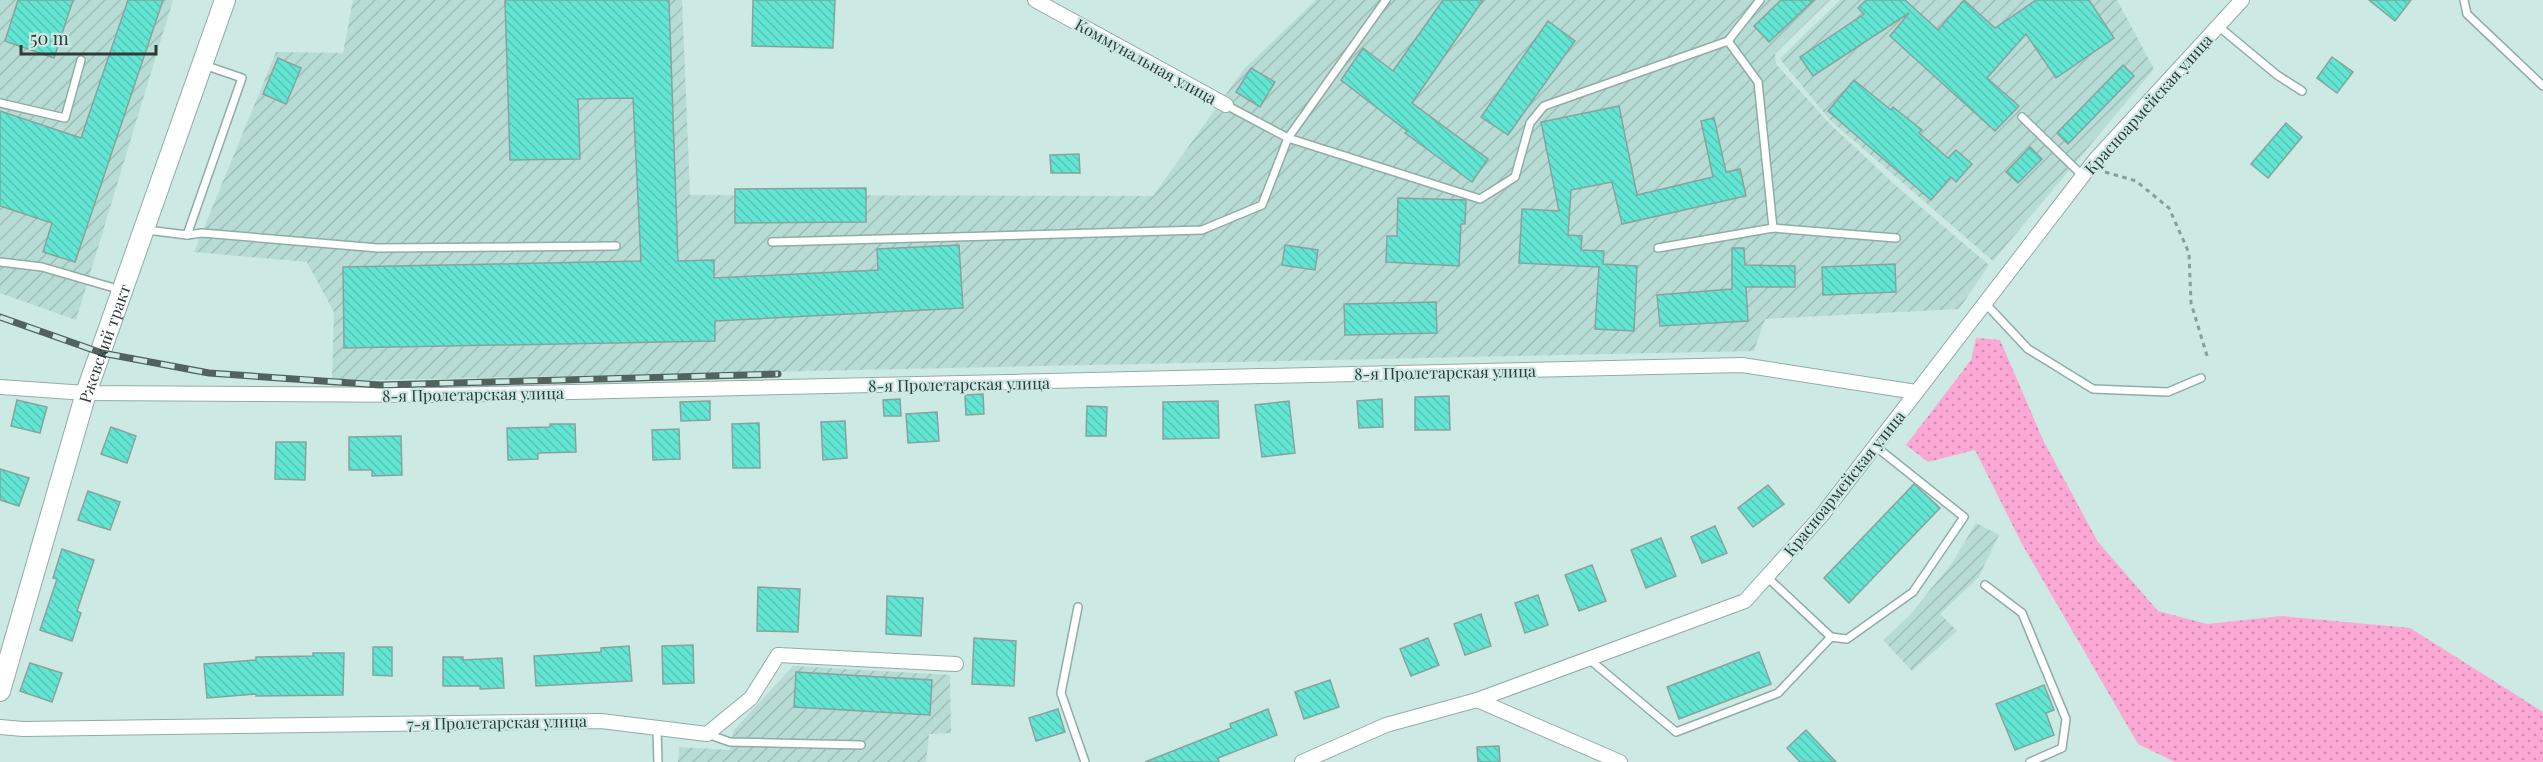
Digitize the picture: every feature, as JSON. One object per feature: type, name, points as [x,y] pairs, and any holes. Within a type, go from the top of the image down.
[{"type":"main road","name":"Ржевский тракт","points":[[0,691],[86,393],[225,0]]},
{"type":"street","name":"Коммунальная улица","points":[[1035,0],[1226,105]]},
{"type":"street","name":"Красноармейская улица","points":[[1302,762],[1386,725],[1477,700],[1745,602],[1822,515],[2086,172],[2242,0]]},
{"type":"street","name":"8-я Пролетарская улица","points":[[0,387],[86,393],[454,395],[1742,365],[1917,392]]},
{"type":"street","points":[[707,734],[751,698],[778,655],[956,664]]},
{"type":"street","points":[[1477,700],[1620,762]]},
{"type":"street","name":"7-я Пролетарская улица","points":[[0,727],[23,729],[601,721],[707,734]]},
{"type":"lane","points":[[772,242],[1202,230],[1262,205],[1288,138],[1386,0]]},
{"type":"lane","points":[[1226,105],[1288,138],[1480,199],[1515,177],[1530,123],[1544,106],[1728,41],[1760,0]]},
{"type":"lane","points":[[2464,0],[2467,14],[2543,86]]},
{"type":"lane","points":[[2218,26],[2277,75],[2302,91]]},
{"type":"lane","points":[[1728,41],[1758,82],[1773,228]]},
{"type":"lane","points":[[0,103],[65,118],[81,60]]},
{"type":"lane","points":[[187,235],[242,78],[203,64]]},
{"type":"lane","points":[[2022,117],[2086,172]]},
{"type":"lane","points":[[1658,248],[1773,228],[1896,237]]},
{"type":"lane","points":[[144,230],[378,248],[616,246]]},
{"type":"lane","points":[[0,262],[42,267],[123,291]]},
{"type":"lane","points":[[1986,303],[2028,349],[2093,388],[2168,392],[2201,378]]},
{"type":"lane","points":[[1767,577],[1831,637],[1847,639],[1913,592],[1964,517],[1875,446]]},
{"type":"lane","points":[[1985,585],[2022,613],[2066,719],[2062,748],[2030,762]]},
{"type":"lane","points":[[1078,607],[1061,693],[1085,762]]},
{"type":"lane","points":[[1589,659],[1676,732],[1778,693],[1831,637]]},
{"type":"lane","points":[[657,729],[658,762]]},
{"type":"lane","points":[[707,734],[730,742],[861,745]]},
{"type":"path","points":[[2086,172],[2136,181],[2169,208],[2189,253],[2191,303],[2208,359]]},
{"type":"shaded area","points":[[0,0],[173,0],[76,320],[0,293]]},
{"type":"shaded area","points":[[353,0],[682,0],[690,195],[1153,196],[1244,69],[1316,0],[1830,0],[1775,54],[1776,64],[1828,122],[1896,186],[1989,265],[1959,309],[1765,319],[1754,351],[332,381],[334,312],[307,262],[194,252],[276,52],[343,53]]},
{"type":"shaded area","points":[[1840,0],[2117,0],[2154,69],[1993,261],[1830,120],[1780,59]]},
{"type":"shaded area","points":[[1976,338],[2000,340],[2044,442],[2098,542],[2158,611],[2207,624],[2282,616],[2410,628],[2543,712],[2543,762],[2175,762],[2138,744],[2022,544],[1975,450],[1928,462],[1906,445],[1971,360]]},
{"type":"shaded area","points":[[1976,523],[1999,535],[1978,578],[1940,614],[1957,631],[1912,671],[1883,640],[1909,616],[1952,563]]},
{"type":"shaded area","points":[[793,666],[950,675],[951,733],[929,734],[926,762],[678,762],[679,747],[730,750],[733,731]]},
{"type":"building","points":[[18,0],[73,0],[54,58],[5,41]]},
{"type":"building","points":[[128,0],[163,0],[75,262],[43,252],[52,223],[0,206],[0,111],[81,138]]},
{"type":"building","points":[[505,0],[669,0],[678,261],[714,260],[714,278],[878,270],[877,249],[959,245],[963,308],[715,321],[715,341],[344,348],[343,267],[641,261],[633,98],[578,99],[580,159],[510,160]]},
{"type":"building","points":[[753,0],[835,0],[833,48],[752,46]]},
{"type":"building","points":[[1443,0],[1483,0],[1412,103],[1488,159],[1472,182],[1405,133],[1407,131],[1341,80],[1363,48],[1393,71]]},
{"type":"building","points":[[1781,0],[1814,0],[1769,42],[1754,26]]},
{"type":"building","points":[[1866,0],[1905,0],[1938,30],[1964,0],[1995,28],[2036,0],[2089,0],[2114,38],[2056,78],[2026,34],[1987,78],[2019,106],[1995,131],[1890,36],[1909,13],[1813,76],[1800,57],[1864,14],[1858,8]]},
{"type":"building","points":[[2369,0],[2411,0],[2395,21]]},
{"type":"building","points":[[1548,21],[1575,41],[1508,135],[1481,117]]},
{"type":"building","points":[[2332,57],[2353,72],[2337,93],[2317,78]]},
{"type":"building","points":[[278,58],[301,68],[286,104],[263,94]]},
{"type":"building","points":[[2123,65],[2134,76],[2068,144],[2057,133]]},
{"type":"building","points":[[1251,68],[1275,82],[1260,107],[1236,92]]},
{"type":"building","points":[[1854,80],[1891,110],[1893,107],[1922,130],[1919,133],[1948,158],[1956,150],[1972,164],[1956,182],[1951,177],[1931,200],[1828,111]]},
{"type":"building","points":[[1619,106],[1637,195],[1713,177],[1701,121],[1714,118],[1726,172],[1740,169],[1746,196],[1622,224],[1612,182],[1571,190],[1568,235],[1582,236],[1581,250],[1604,251],[1603,264],[1637,266],[1634,331],[1595,329],[1599,267],[1519,263],[1522,209],[1559,211],[1541,122]]},
{"type":"building","points":[[2286,123],[2302,137],[2268,178],[2251,164]]},
{"type":"building","points":[[2030,147],[2042,159],[2018,183],[2006,172]]},
{"type":"building","points":[[1079,154],[1080,173],[1051,173],[1050,155]]},
{"type":"building","points":[[866,188],[866,222],[735,223],[735,189]]},
{"type":"building","points":[[1398,198],[1466,200],[1465,224],[1461,224],[1459,266],[1386,262],[1387,236],[1397,236]]},
{"type":"building","points":[[1285,245],[1318,250],[1315,270],[1282,265]]},
{"type":"building","points":[[1732,248],[1744,248],[1745,265],[1795,266],[1795,287],[1746,287],[1748,321],[1660,326],[1657,295],[1732,289]]},
{"type":"building","points":[[1895,264],[1896,292],[1823,295],[1822,267]]},
{"type":"building","points":[[1436,302],[1437,333],[1345,335],[1344,304]]},
{"type":"building","points":[[983,394],[984,414],[966,415],[965,395]]},
{"type":"building","points":[[1449,396],[1450,430],[1415,430],[1415,397]]},
{"type":"building","points":[[900,399],[901,416],[884,416],[883,400]]},
{"type":"building","points":[[1382,399],[1383,427],[1359,428],[1357,401]]},
{"type":"building","points":[[17,400],[47,407],[40,433],[11,426]]},
{"type":"building","points":[[710,401],[710,420],[681,421],[680,402]]},
{"type":"building","points":[[1218,401],[1219,438],[1163,439],[1163,402]]},
{"type":"building","points":[[1289,401],[1295,453],[1262,457],[1255,405]]},
{"type":"building","points":[[1087,406],[1107,407],[1106,436],[1086,436]]},
{"type":"building","points":[[937,412],[939,441],[908,443],[906,414]]},
{"type":"building","points":[[845,421],[847,458],[823,460],[821,422]]},
{"type":"building","points":[[759,423],[760,468],[733,468],[732,424]]},
{"type":"building","points":[[550,424],[575,424],[576,452],[538,453],[538,459],[508,460],[507,428],[550,427]]},
{"type":"building","points":[[111,427],[136,436],[127,463],[101,454]]},
{"type":"building","points":[[679,429],[680,459],[653,460],[652,430]]},
{"type":"building","points":[[401,436],[402,475],[372,476],[372,470],[349,470],[349,437]]},
{"type":"building","points":[[276,442],[306,442],[305,480],[275,479]]},
{"type":"building","points":[[0,469],[29,478],[19,506],[0,500]]},
{"type":"building","points":[[1914,484],[1940,508],[1849,603],[1824,578]]},
{"type":"building","points":[[1768,485],[1784,504],[1753,527],[1738,508]]},
{"type":"building","points":[[88,491],[120,502],[110,530],[78,520]]},
{"type":"building","points":[[1715,526],[1727,553],[1702,563],[1691,537]]},
{"type":"building","points":[[1661,538],[1676,576],[1646,588],[1631,550]]},
{"type":"building","points":[[62,549],[94,560],[77,611],[81,613],[72,641],[40,630],[57,579],[53,578]]},
{"type":"building","points":[[1592,565],[1606,601],[1579,611],[1565,575]]},
{"type":"building","points":[[758,587],[800,589],[798,632],[757,631]]},
{"type":"building","points":[[1538,595],[1548,625],[1525,633],[1515,603]]},
{"type":"building","points":[[887,596],[923,598],[921,636],[886,634]]},
{"type":"building","points":[[1481,614],[1491,646],[1465,655],[1454,624]]},
{"type":"building","points":[[974,638],[1016,641],[1014,686],[972,684]]},
{"type":"building","points":[[1428,638],[1439,665],[1411,676],[1400,649]]},
{"type":"building","points":[[693,645],[694,683],[663,684],[662,646]]},
{"type":"building","points":[[629,646],[632,681],[536,686],[534,656],[601,652],[601,648]]},
{"type":"building","points":[[373,647],[392,647],[392,676],[373,675]]},
{"type":"building","points":[[1759,652],[1771,684],[1679,719],[1667,687]]},
{"type":"building","points":[[313,653],[344,653],[343,695],[256,696],[256,694],[207,698],[204,664],[256,660],[256,657],[313,656]]},
{"type":"building","points":[[443,657],[463,657],[463,660],[502,658],[504,688],[443,686]]},
{"type":"building","points":[[30,663],[62,673],[52,702],[20,691]]},
{"type":"building","points":[[796,672],[932,680],[930,715],[794,707]]},
{"type":"building","points":[[1330,680],[1339,707],[1304,719],[1295,692]]},
{"type":"building","points":[[2044,685],[2054,710],[2046,713],[2054,735],[2015,750],[1996,704]]},
{"type":"building","points":[[1058,709],[1065,732],[1036,741],[1029,718]]},
{"type":"building","points":[[1268,709],[1277,735],[1218,758],[1219,762],[1145,762],[1231,728],[1230,724]]},
{"type":"building","points":[[1806,730],[1836,762],[1800,762],[1787,748]]},
{"type":"building","points":[[1499,746],[1500,762],[1478,762],[1477,747]]},
{"type":"railway","points":[[0,317],[102,353],[209,373],[380,385],[778,374]]}]
